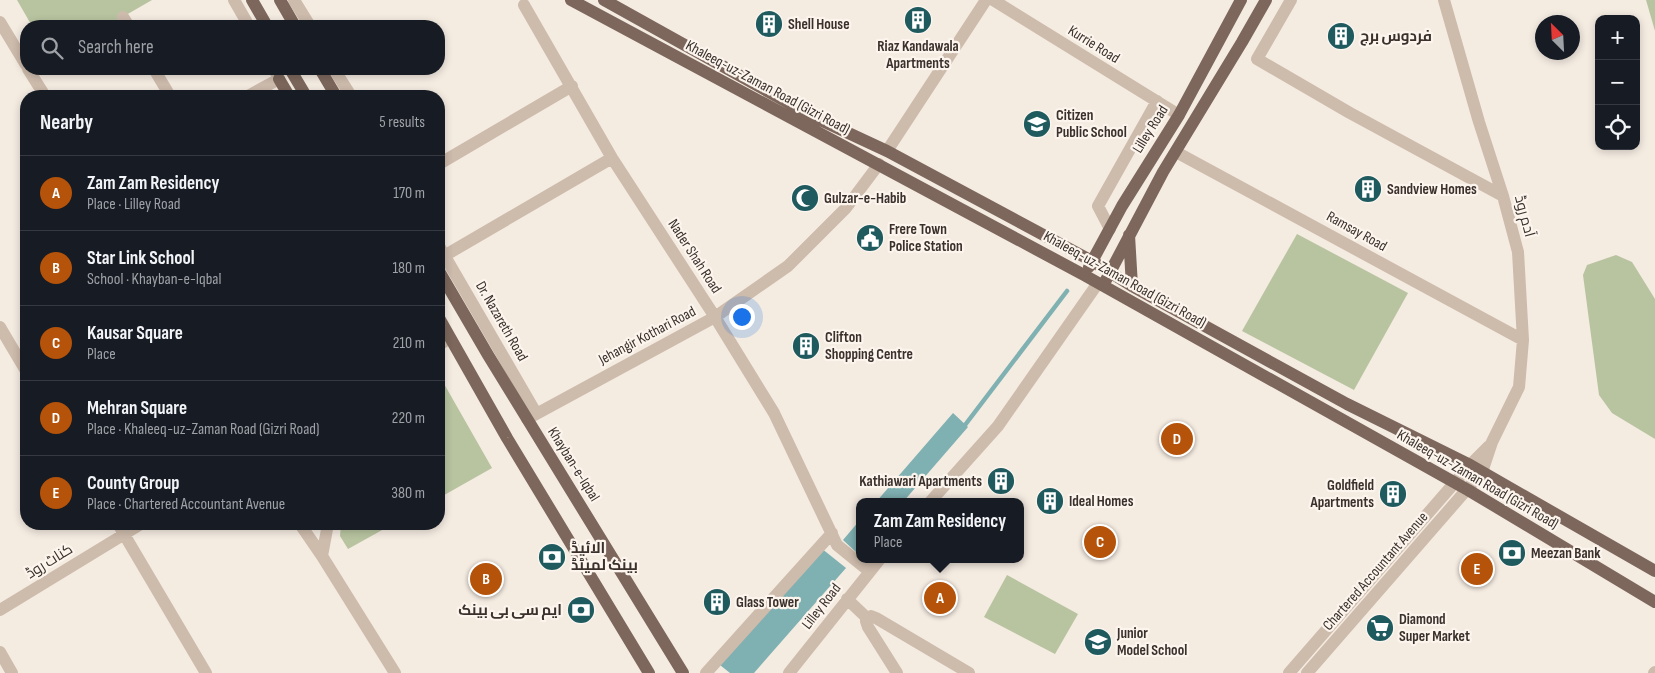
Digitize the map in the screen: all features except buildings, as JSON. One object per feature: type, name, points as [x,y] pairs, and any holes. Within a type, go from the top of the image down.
[{"type":"main road","points":[[252,0],[264,20]]},
{"type":"main road","points":[[280,0],[292,20]]},
{"type":"main road","name":"Khaleeq-uz-Zaman Road (Gizri Road)","points":[[572,0],[1084,275],[1455,482],[1655,602]]},
{"type":"main road","name":"Khaleeq-uz-Zaman Road (Gizri Road)","points":[[604,0],[814,116],[887,151],[1092,261],[1132,286],[1347,404],[1470,465],[1655,570]]},
{"type":"main road","name":"Lilley Road","points":[[1084,275],[1122,206],[1179,115],[1241,0]]},
{"type":"main road","points":[[1100,284],[1110,273],[1129,235],[1176,152],[1266,0]]},
{"type":"main road","points":[[277,75],[285,90]]},
{"type":"main road","points":[[294,75],[302,90]]},
{"type":"main road","points":[[324,75],[332,90]]},
{"type":"main road","points":[[1129,235],[1132,286]]},
{"type":"main road","name":"Khayban-e-Iqbal","points":[[445,280],[532,416],[683,673]]},
{"type":"main road","points":[[445,329],[512,446],[649,673]]},
{"type":"street","points":[[234,0],[246,20]]},
{"type":"street","points":[[294,0],[306,20]]},
{"type":"street","points":[[887,151],[986,0]]},
{"type":"street","name":"Kurrie Road","points":[[993,0],[1179,115]]},
{"type":"street","points":[[1291,0],[1257,59],[1350,113],[1503,196]]},
{"type":"street","name":"آدم روڈ","points":[[1444,0],[1518,252],[1523,340],[1519,387],[1492,442],[1482,472],[1468,490]]},
{"type":"street","name":"Nader Shah Road","points":[[524,5],[612,158],[715,317],[774,414],[837,545],[856,560]]},
{"type":"street","points":[[0,22],[20,56]]},
{"type":"street","points":[[32,75],[40,90]]},
{"type":"street","points":[[158,75],[166,90]]},
{"type":"street","points":[[256,90],[275,75]]},
{"type":"street","points":[[338,75],[347,90]]},
{"type":"street","points":[[445,160],[572,86]]},
{"type":"street","points":[[1110,229],[1098,206],[1157,101]]},
{"type":"street","name":"Ramsay Road","points":[[1176,152],[1523,340]]},
{"type":"street","points":[[445,249],[612,158]]},
{"type":"street","name":"Jehangir Kothari Road","points":[[532,416],[715,317],[788,266],[846,208],[879,164]]},
{"type":"street","name":"Dr. Nazareth Road","points":[[445,256],[532,416]]},
{"type":"street","points":[[934,498],[998,426],[1100,284]]},
{"type":"street","points":[[0,327],[20,361]]},
{"type":"street","points":[[445,341],[450,338]]},
{"type":"street","name":"آدم روڈ","points":[[1455,482],[1492,442]]},
{"type":"street","name":"Chartered Accountant Avenue","points":[[1289,673],[1455,482]]},
{"type":"street","name":"Chartered Accountant Avenue","points":[[1307,673],[1468,490]]},
{"type":"street","name":"کناٹ روڈ","points":[[0,610],[120,530]]},
{"type":"street","points":[[122,530],[206,673]]},
{"type":"street","points":[[304,530],[395,673]]},
{"type":"street","points":[[322,556],[327,530]]},
{"type":"street","points":[[706,673],[832,533]]},
{"type":"street","name":"Nader Shah Road","points":[[859,563],[869,571]]},
{"type":"street","name":"Lilley Road","points":[[789,673],[876,563]]},
{"type":"street","points":[[847,599],[867,618],[868,627],[897,673]]},
{"type":"street","points":[[867,618],[871,616],[876,618],[969,673]]},
{"type":"street","points":[[0,652],[12,673]]},
{"type":"green space","points":[[17,0],[152,0],[117,20],[29,20]]},
{"type":"green space","points":[[1646,0],[1655,0],[1655,31]]},
{"type":"green space","points":[[1297,234],[1408,293],[1354,390],[1242,331]]},
{"type":"green space","points":[[1616,255],[1632,262],[1655,299],[1655,439],[1612,413],[1599,395],[1583,275],[1587,265]]},
{"type":"green space","points":[[445,386],[492,468],[445,495]]},
{"type":"green space","points":[[340,530],[382,530],[348,549],[340,536]]},
{"type":"green space","points":[[1007,575],[1078,614],[1055,654],[984,617]]},
{"type":"water","points":[[953,413],[968,427],[906,498],[879,498]]},
{"type":"water","points":[[856,525],[856,552],[843,540]]},
{"type":"water","points":[[821,548],[846,568],[754,673],[730,673],[720,665]]},
{"type":"waterway","points":[[962,429],[1067,291]]},
{"type":"place","name":"Riaz Kandawala Apartments","points":[[918,20]]},
{"type":"place","name":"Shell House","points":[[769,24]]},
{"type":"place","name":"فردوس برج","points":[[1341,36]]},
{"type":"place","name":"Citizen Public School","points":[[1037,124]]},
{"type":"place","name":"Sandview Homes","points":[[1368,189]]},
{"type":"place","name":"Gulzar-e-Habib","points":[[805,198]]},
{"type":"place","name":"Frere Town Police Station","points":[[870,238]]},
{"type":"place","name":"Clifton Shopping Centre","points":[[806,346]]},
{"type":"place","name":"Mehran Square","points":[[1177,439]]},
{"type":"place","name":"Kathiawari Apartments","points":[[1001,481]]},
{"type":"place","name":"Goldfield Apartments","points":[[1393,494]]},
{"type":"place","name":"Ideal Homes","points":[[1050,501]]},
{"type":"place","name":"Kausar Square","points":[[1100,542]]},
{"type":"place","name":"Meezan Bank","points":[[1512,553]]},
{"type":"place","name":"الائیڈ بینک لمیٹڈ","points":[[552,557]]},
{"type":"place","name":"County Group","points":[[1477,569]]},
{"type":"place","name":"Star Link School","points":[[486,579]]},
{"type":"place","name":"Zam Zam Residency","points":[[940,598]]},
{"type":"place","name":"Glass Tower","points":[[717,602]]},
{"type":"place","name":"ایم سی بی بینک","points":[[581,610]]},
{"type":"place","name":"Diamond Super Market","points":[[1380,628]]},
{"type":"place","name":"Junior Model School","points":[[1098,642]]}]
